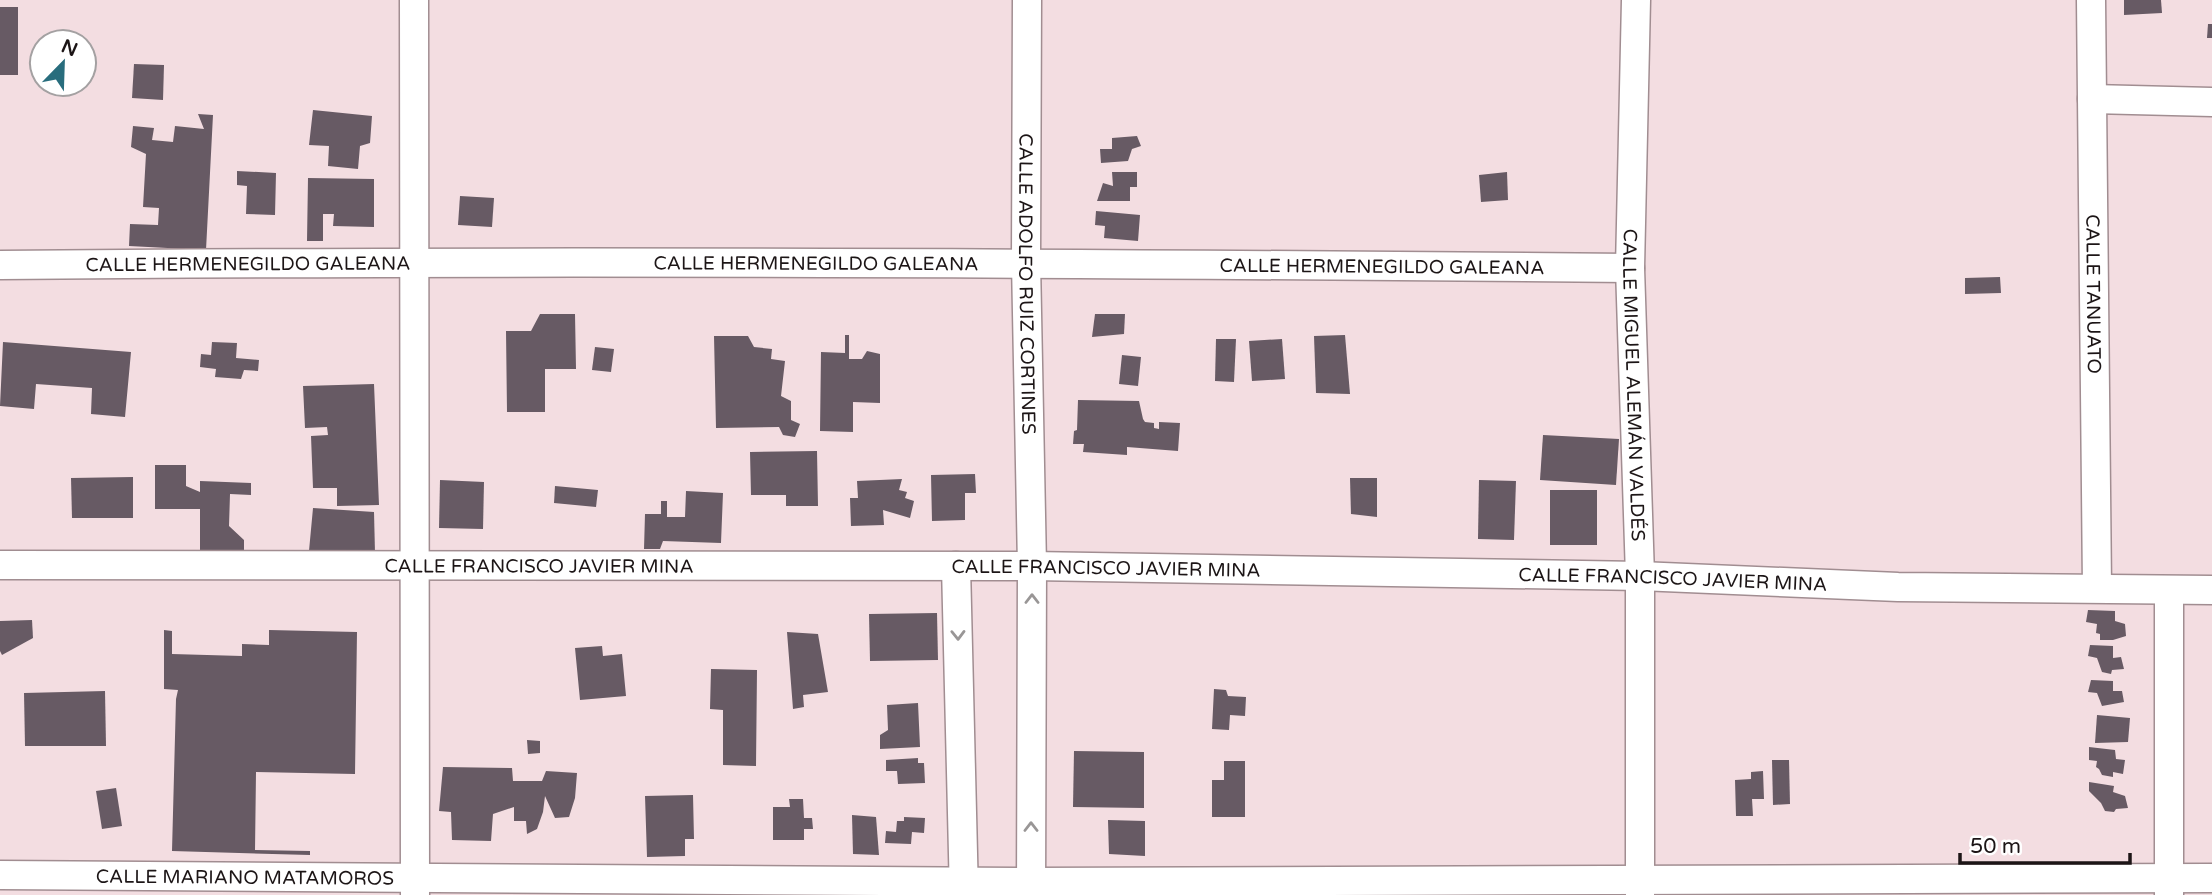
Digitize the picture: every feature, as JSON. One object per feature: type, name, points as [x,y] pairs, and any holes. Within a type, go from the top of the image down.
[{"type":"street","points":[[414,0],[415,886]]},
{"type":"street","name":"CALLE ADOLFO RUIZ CORTINES","points":[[1027,0],[1026,262],[1032,566],[1031,889]]},
{"type":"street","name":"CALLE MIGUEL ALEMÁN VALDÉS","points":[[1636,0],[1630,268],[1640,576],[1640,888]]},
{"type":"street","name":"CALLE TANUATO","points":[[2091,0],[2097,588]]},
{"type":"street","points":[[2092,99],[2212,102]]},
{"type":"street","name":"CALLE HERMENEGILDO GALEANA","points":[[0,265],[413,261],[1026,262],[1630,268]]},
{"type":"street","name":"CALLE FRANCISCO JAVIER MINA","points":[[0,565],[1032,566],[1640,576],[1898,587],[2212,590]]},
{"type":"street","points":[[956,566],[964,888]]},
{"type":"street","points":[[2169,591],[2169,886]]},
{"type":"street","name":"CALLE MARIANO MATAMOROS","points":[[0,875],[415,886],[1031,889],[2169,886],[2212,877]]},
{"type":"building","points":[[2124,0],[2161,0],[2162,13],[2124,15]]},
{"type":"building","points":[[0,7],[18,7],[18,75],[0,75]]},
{"type":"building","points":[[2208,24],[2212,24],[2212,38],[2207,38]]},
{"type":"building","points":[[134,64],[164,65],[163,100],[132,98]]},
{"type":"building","points":[[313,110],[372,116],[370,143],[360,146],[358,169],[328,166],[329,146],[309,145]]},
{"type":"building","points":[[198,114],[213,115],[206,250],[129,246],[130,224],[158,225],[159,208],[143,207],[146,154],[131,147],[133,126],[154,128],[152,140],[173,142],[175,126],[204,129]]},
{"type":"building","points":[[1137,136],[1141,146],[1132,149],[1128,161],[1101,163],[1100,149],[1112,149],[1112,138]]},
{"type":"building","points":[[237,171],[276,173],[275,215],[246,214],[247,186],[237,185]]},
{"type":"building","points":[[1112,172],[1137,172],[1137,187],[1130,187],[1130,201],[1097,201],[1103,183],[1113,186]]},
{"type":"building","points":[[1507,172],[1508,200],[1481,202],[1479,175]]},
{"type":"building","points":[[308,178],[374,179],[374,227],[333,226],[334,214],[323,214],[323,241],[307,241]]},
{"type":"building","points":[[460,196],[494,198],[492,227],[458,225]]},
{"type":"building","points":[[1096,211],[1140,215],[1138,241],[1104,238],[1105,226],[1095,225]]},
{"type":"building","points":[[2000,277],[2001,293],[1965,294],[1965,278]]},
{"type":"building","points":[[540,314],[575,314],[576,369],[545,369],[545,412],[507,412],[506,331],[531,331]]},
{"type":"building","points":[[1095,314],[1125,314],[1124,334],[1092,337]]},
{"type":"building","points":[[845,335],[849,335],[849,359],[862,359],[867,351],[880,354],[880,403],[853,402],[853,432],[820,431],[821,352],[845,353]]},
{"type":"building","points":[[1345,335],[1350,394],[1316,393],[1314,336]]},
{"type":"building","points":[[714,336],[748,336],[754,347],[772,349],[771,359],[785,361],[781,396],[791,401],[791,420],[800,424],[795,437],[783,435],[779,427],[716,428]]},
{"type":"building","points":[[1216,339],[1236,339],[1234,382],[1215,381]]},
{"type":"building","points":[[1282,339],[1285,379],[1252,381],[1249,341]]},
{"type":"building","points":[[3,342],[131,352],[125,417],[91,414],[92,388],[36,384],[34,409],[0,406]]},
{"type":"building","points":[[212,342],[237,343],[236,358],[259,360],[258,371],[244,370],[241,379],[215,377],[216,369],[200,367],[201,354],[211,355]]},
{"type":"building","points":[[595,347],[614,349],[611,372],[592,370]]},
{"type":"building","points":[[1122,355],[1141,357],[1138,386],[1119,384]]},
{"type":"building","points":[[374,384],[379,505],[337,506],[337,488],[313,488],[311,436],[328,435],[327,427],[305,428],[303,386]]},
{"type":"building","points":[[1078,400],[1139,401],[1143,419],[1145,422],[1154,423],[1154,428],[1159,429],[1159,422],[1180,423],[1178,451],[1127,447],[1127,455],[1083,452],[1084,444],[1073,444],[1074,431],[1077,430]]},
{"type":"building","points":[[1543,435],[1619,439],[1616,485],[1540,480]]},
{"type":"building","points":[[817,451],[818,506],[786,506],[786,495],[751,495],[750,452]]},
{"type":"building","points":[[155,465],[186,465],[186,486],[200,492],[200,481],[251,483],[251,495],[230,494],[229,526],[244,540],[244,552],[200,551],[200,509],[155,509]]},
{"type":"building","points":[[975,474],[976,493],[965,493],[965,520],[932,521],[931,475]]},
{"type":"building","points":[[133,477],[133,518],[72,518],[71,478]]},
{"type":"building","points":[[1350,478],[1377,478],[1377,517],[1351,514]]},
{"type":"building","points":[[902,479],[899,490],[907,492],[905,498],[914,501],[910,518],[883,510],[884,525],[851,526],[850,498],[858,498],[857,481]]},
{"type":"building","points":[[440,480],[484,482],[483,529],[439,528]]},
{"type":"building","points":[[1479,480],[1516,481],[1514,540],[1478,539]]},
{"type":"building","points":[[555,486],[598,490],[596,507],[554,503]]},
{"type":"building","points":[[1550,490],[1597,490],[1597,545],[1550,545]]},
{"type":"building","points":[[686,491],[723,493],[721,543],[663,541],[660,549],[644,549],[645,514],[661,514],[661,501],[667,501],[667,517],[685,517]]},
{"type":"building","points":[[313,508],[374,512],[375,553],[309,551]]},
{"type":"building","points":[[2088,610],[2115,611],[2115,621],[2125,624],[2126,636],[2100,640],[2100,634],[2096,633],[2097,624],[2086,622]]},
{"type":"building","points":[[937,613],[938,660],[870,661],[869,614]]},
{"type":"building","points":[[32,620],[33,638],[2,655],[0,621]]},
{"type":"building","points":[[164,630],[172,631],[172,654],[242,656],[242,644],[269,645],[269,630],[357,632],[355,774],[256,772],[255,850],[310,851],[310,855],[172,851],[178,690],[164,689]]},
{"type":"building","points":[[787,632],[818,634],[828,692],[803,695],[804,707],[793,709]]},
{"type":"building","points":[[2090,645],[2113,646],[2113,658],[2121,657],[2124,669],[2112,670],[2111,674],[2102,672],[2097,658],[2088,656]]},
{"type":"building","points":[[602,646],[603,656],[622,654],[626,696],[580,700],[575,648]]},
{"type":"building","points":[[711,669],[757,670],[756,766],[723,765],[723,710],[710,709]]},
{"type":"building","points":[[2091,680],[2113,681],[2113,691],[2122,691],[2124,702],[2102,706],[2097,693],[2088,692]]},
{"type":"building","points":[[1214,689],[1226,690],[1228,696],[1246,697],[1245,716],[1230,715],[1229,730],[1212,729]]},
{"type":"building","points":[[105,691],[106,746],[25,746],[24,693]]},
{"type":"building","points":[[918,703],[920,747],[880,749],[880,735],[888,730],[887,705]]},
{"type":"building","points":[[2097,715],[2130,718],[2128,742],[2095,743]]},
{"type":"building","points":[[527,740],[540,741],[540,753],[528,754]]},
{"type":"building","points":[[2089,747],[2115,750],[2116,759],[2125,760],[2123,774],[2113,772],[2113,777],[2102,775],[2096,767],[2097,761],[2089,760]]},
{"type":"building","points":[[1074,751],[1144,752],[1144,808],[1073,807]]},
{"type":"building","points":[[918,758],[918,763],[924,763],[925,783],[898,784],[897,771],[886,771],[886,760]]},
{"type":"building","points":[[1772,760],[1789,760],[1790,804],[1773,805]]},
{"type":"building","points":[[1224,761],[1245,761],[1245,817],[1212,817],[1212,780],[1224,780]]},
{"type":"building","points":[[443,767],[512,768],[513,781],[542,781],[546,771],[577,773],[575,798],[569,817],[555,818],[545,796],[537,829],[527,834],[526,821],[514,821],[514,807],[493,814],[491,841],[452,840],[451,812],[439,811]]},
{"type":"building","points":[[1763,771],[1764,799],[1752,799],[1753,816],[1736,816],[1735,780],[1751,779],[1751,772]]},
{"type":"building","points":[[2089,782],[2114,786],[2113,792],[2125,796],[2128,808],[2116,809],[2114,812],[2105,811],[2089,791]]},
{"type":"building","points":[[116,788],[122,826],[102,829],[96,791]]},
{"type":"building","points":[[693,795],[694,839],[685,839],[685,856],[647,857],[645,796]]},
{"type":"building","points":[[789,799],[803,799],[804,818],[812,818],[813,829],[804,829],[804,840],[773,840],[773,807],[790,807]]},
{"type":"building","points":[[852,815],[876,817],[879,855],[853,854]]},
{"type":"building","points":[[904,817],[925,818],[924,833],[912,832],[911,844],[885,843],[886,831],[896,832],[897,821],[904,821]]},
{"type":"building","points":[[1108,820],[1145,821],[1145,856],[1109,854]]}]
